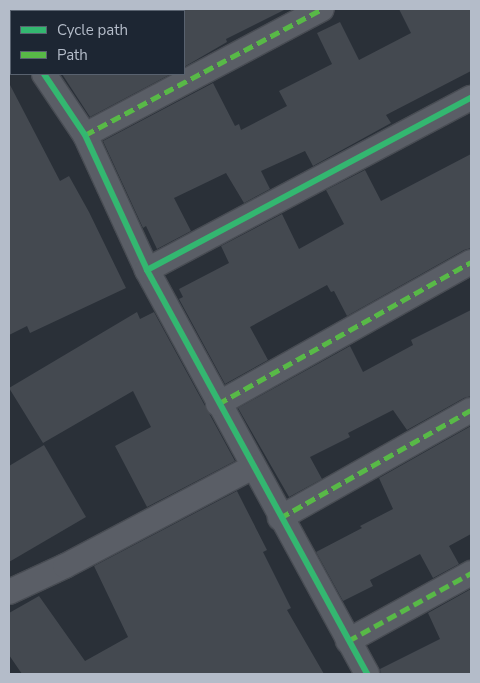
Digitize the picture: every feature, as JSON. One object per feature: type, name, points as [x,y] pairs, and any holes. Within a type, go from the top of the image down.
[{"type":"street","points":[[85,135],[322,9]]},
{"type":"street","points":[[45,75],[85,135],[147,270],[252,467],[367,674]]},
{"type":"street","points":[[147,270],[471,98]]},
{"type":"street","points":[[218,404],[471,262]]},
{"type":"street","points":[[280,518],[471,410]]},
{"type":"street","points":[[9,592],[65,566],[252,467]]},
{"type":"street","points":[[348,641],[471,573]]},
{"type":"building","points":[[286,9],[226,39],[227,42],[185,66],[184,10]]},
{"type":"building","points":[[399,9],[471,9],[471,71],[386,115],[391,123],[313,166],[305,151],[261,171],[270,189],[244,203],[226,173],[174,198],[191,231],[157,249],[146,226],[143,228],[103,141],[213,83],[235,126],[239,124],[241,130],[287,106],[279,91],[332,64],[317,33],[340,22],[359,60],[411,33]]},
{"type":"building","points":[[63,75],[169,75],[90,117]]},
{"type":"building","points":[[9,83],[60,181],[69,176],[126,288],[30,333],[27,326],[9,335]]},
{"type":"building","points":[[471,154],[471,248],[464,250],[347,316],[334,291],[331,292],[327,285],[250,327],[268,360],[225,384],[179,299],[183,297],[179,289],[229,263],[221,246],[282,214],[299,249],[344,224],[326,190],[365,170],[381,201]]},
{"type":"building","points":[[471,310],[471,396],[464,398],[407,430],[393,410],[348,433],[350,437],[310,457],[322,479],[289,497],[238,408],[350,346],[363,372],[413,345],[411,340]]},
{"type":"building","points":[[137,312],[140,319],[154,312],[235,461],[147,507],[115,446],[151,427],[133,391],[43,443],[9,388]]},
{"type":"building","points":[[471,426],[471,534],[449,546],[459,564],[433,578],[420,554],[370,580],[373,586],[343,601],[316,552],[393,509],[379,478]]},
{"type":"building","points":[[44,445],[86,517],[9,562],[9,466]]},
{"type":"building","points":[[237,491],[267,550],[263,552],[291,608],[287,610],[324,674],[22,674],[9,655],[9,613],[39,596],[85,661],[128,637],[94,566]]},
{"type":"building","points":[[471,589],[471,674],[381,674],[380,669],[440,639],[428,613]]},
{"type":"marked path","points":[[85,135],[322,9]]},
{"type":"marked path","points":[[218,404],[471,262]]},
{"type":"marked path","points":[[280,518],[471,410]]},
{"type":"marked path","points":[[348,641],[471,573]]},
{"type":"cycle path","points":[[45,75],[85,135],[147,270],[367,674]]},
{"type":"cycle path","points":[[147,270],[471,98]]}]
